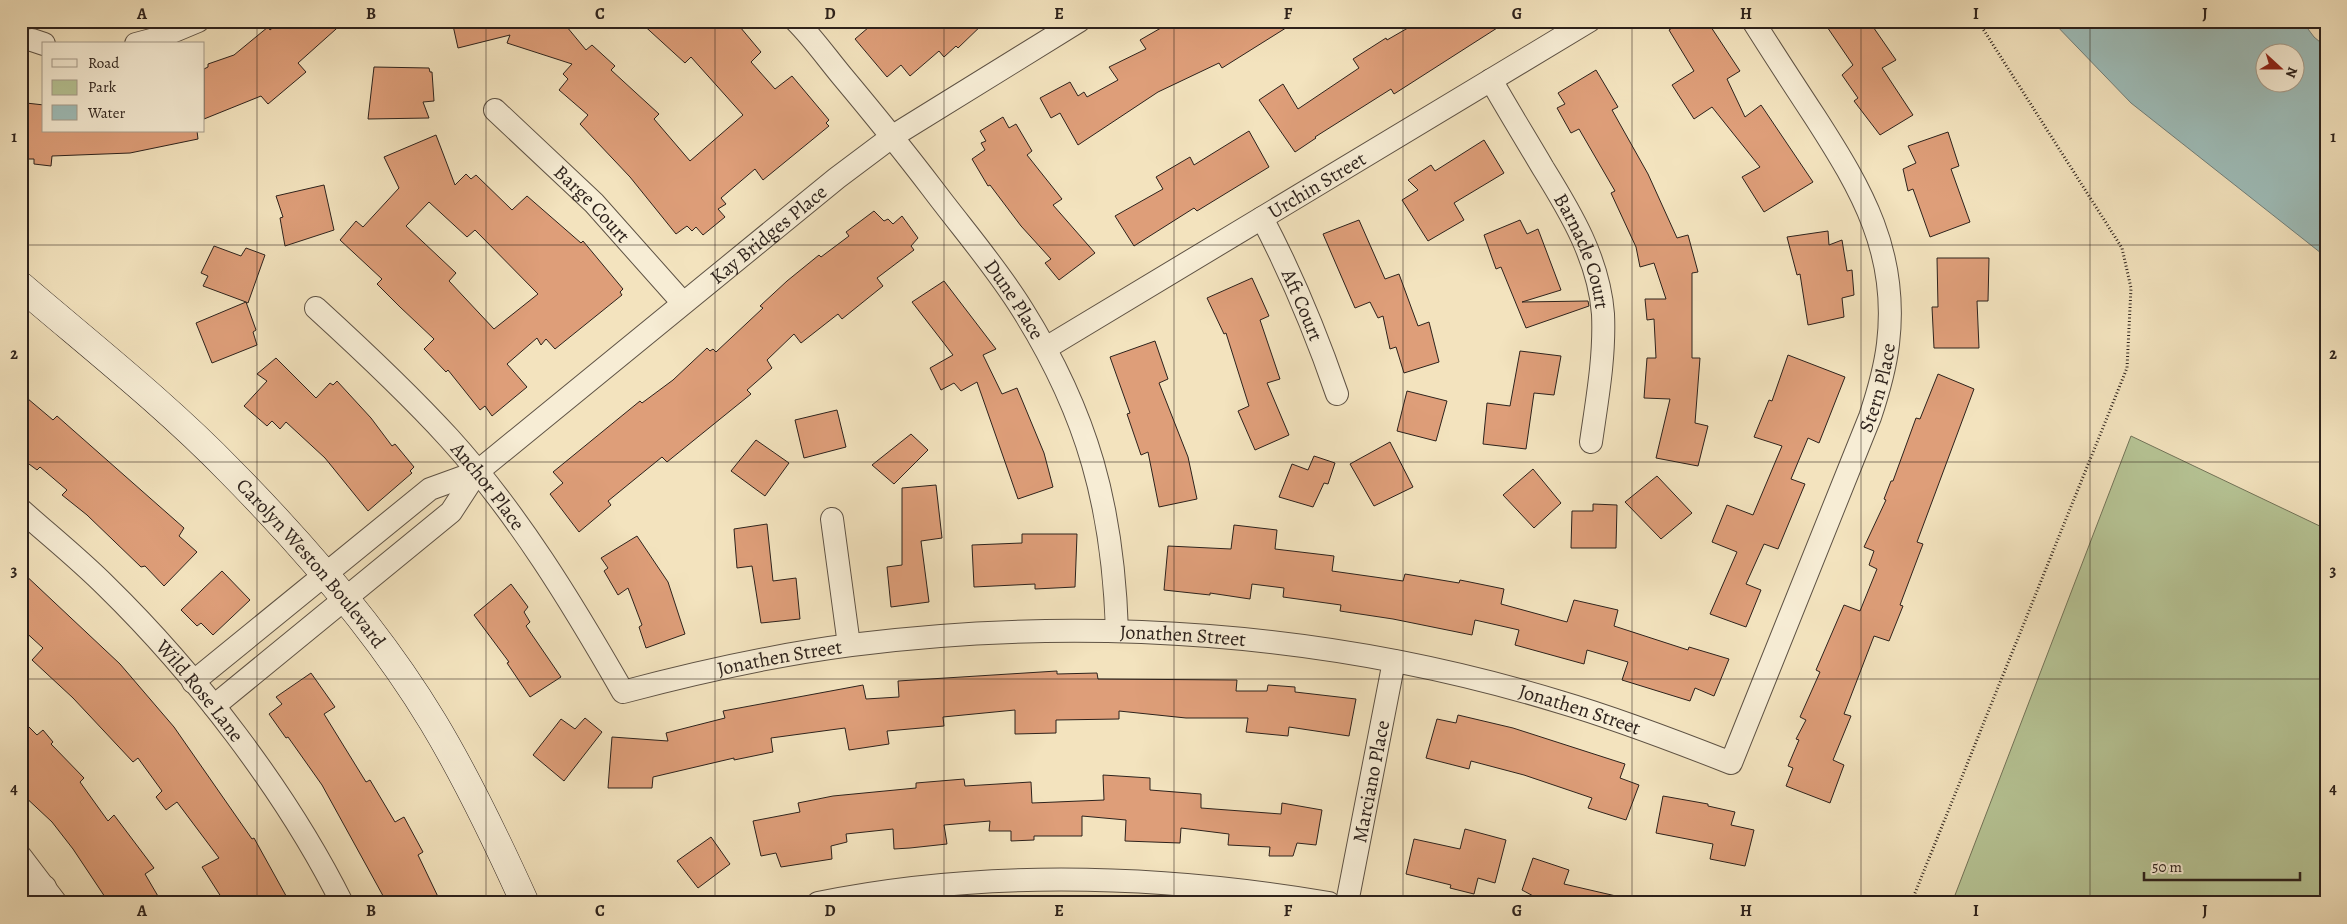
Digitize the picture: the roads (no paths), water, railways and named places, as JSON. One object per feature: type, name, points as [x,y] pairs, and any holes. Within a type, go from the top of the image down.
[{"type":"street","points":[[144,42],[198,21]]},
{"type":"street","name":"Dune Place","points":[[796,21],[893,136],[1021,307],[1046,348],[1079,418],[1096,470],[1108,522],[1114,567],[1117,631]]},
{"type":"street","name":"Kay Bridges Place","points":[[214,706],[451,512],[477,472],[683,303],[893,136],[1079,21]]},
{"type":"street","name":"Urchin Street","points":[[1046,348],[1589,21]]},
{"type":"street","name":"Stern Place","points":[[1731,763],[1870,418],[1882,381],[1888,343],[1890,304],[1886,269],[1878,234],[1864,200],[1845,164],[1753,21]]},
{"type":"street","name":"Barnacle Court","points":[[1491,80],[1570,213],[1586,246],[1597,279],[1602,312],[1603,346],[1591,442]]},
{"type":"street","name":"Barge Court","points":[[495,110],[594,203],[683,303]]},
{"type":"street","name":"Aft Court","points":[[1262,218],[1291,273],[1316,333],[1337,394]]},
{"type":"street","name":"Carolyn Weston Boulevard","points":[[21,286],[194,436],[230,470],[345,599],[393,661],[433,722],[469,785],[525,903]]},
{"type":"street","name":"Anchor Place","points":[[316,308],[395,380],[477,472],[501,502],[572,604],[623,692]]},
{"type":"street","name":"Kay Bridges Place","points":[[193,682],[430,489],[477,472]]},
{"type":"street","name":"Wild Rose Lane","points":[[21,510],[106,585],[214,706],[287,809],[327,873],[342,903]]},
{"type":"street","points":[[832,519],[850,645]]},
{"type":"street","name":"Jonathen Street","points":[[623,692],[762,659],[850,645],[950,635],[1030,630],[1117,631],[1226,637],[1310,647],[1394,661],[1469,677],[1560,701],[1648,731],[1731,763]]},
{"type":"street","name":"Marciano Place","points":[[1347,903],[1394,661]]},
{"type":"street","points":[[21,858],[50,895],[26,903]]},
{"type":"street","points":[[818,903],[954,885],[1048,880],[1123,880],[1198,885],[1272,893],[1329,903]]},
{"type":"water","points":[[2052,21],[2302,21],[2314,37],[2326,47],[2326,257],[2131,103]]}]
